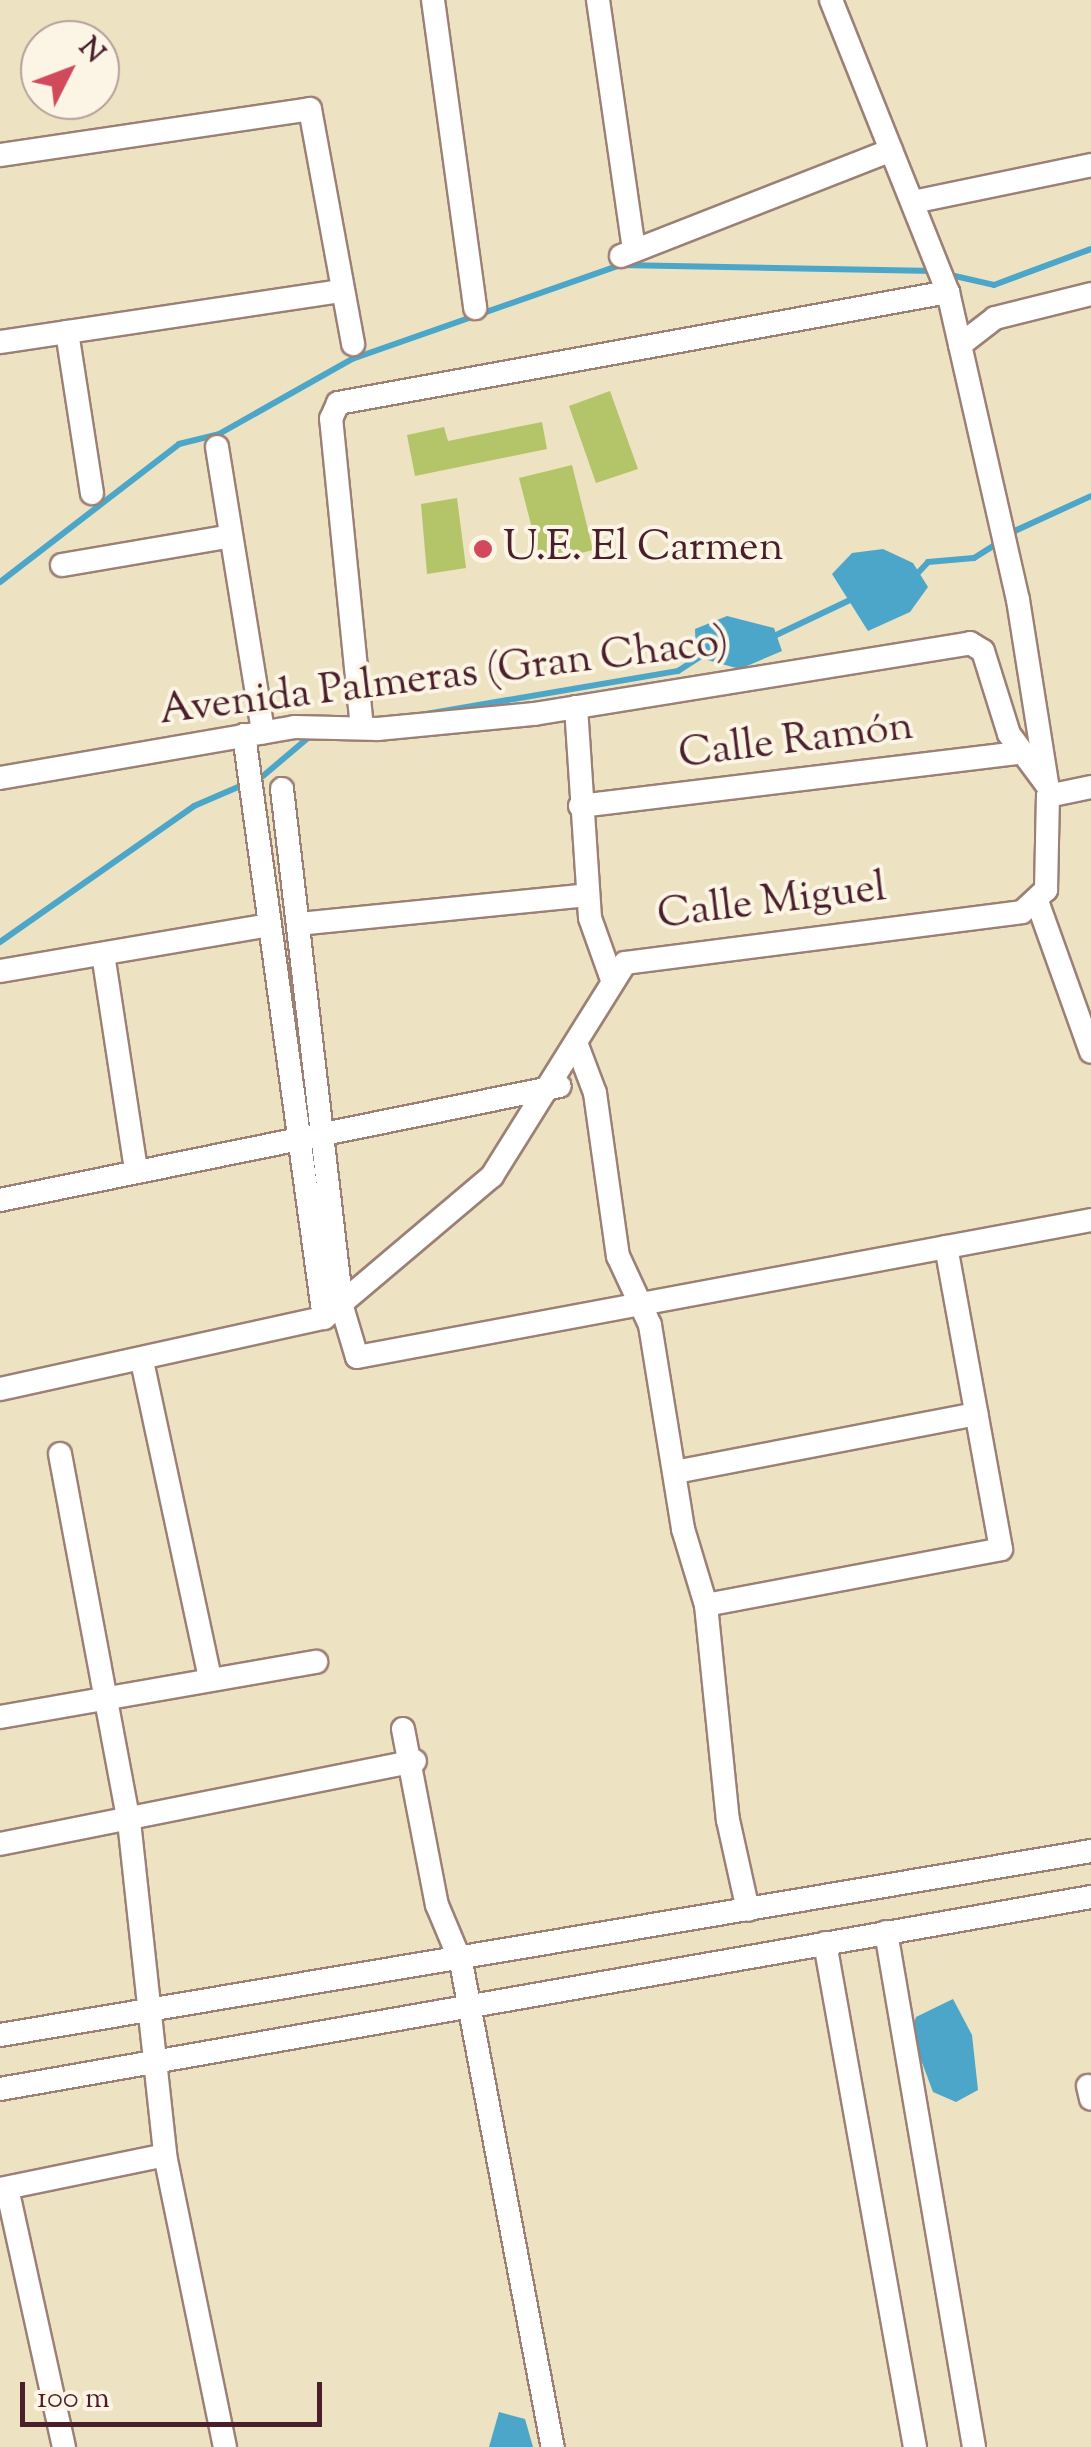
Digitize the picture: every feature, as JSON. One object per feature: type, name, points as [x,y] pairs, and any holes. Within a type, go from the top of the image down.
[{"type":"street","points":[[433,0],[475,308]]},
{"type":"street","points":[[598,0],[628,253],[891,150]]},
{"type":"street","points":[[831,0],[948,292],[1048,790],[1051,866],[1037,901],[1084,1006],[1091,1052]]},
{"type":"street","points":[[0,155],[310,109],[353,344]]},
{"type":"street","points":[[913,202],[1091,165]]},
{"type":"street","points":[[0,342],[342,291]]},
{"type":"street","points":[[362,728],[331,420],[338,403],[948,292]]},
{"type":"street","points":[[960,345],[995,318],[1091,294]]},
{"type":"street","points":[[67,332],[92,492]]},
{"type":"street","points":[[217,447],[254,733],[268,924],[311,1140]]},
{"type":"street","points":[[62,565],[231,536]]},
{"type":"street","name":"Avenida Palmeras (Gran Chaco)","points":[[0,778],[254,733],[362,728],[576,707],[970,644],[983,651],[1021,753],[1048,790]]},
{"type":"street","points":[[576,707],[587,895],[595,948],[611,976]]},
{"type":"street","name":"Calle Ramón","points":[[580,806],[1021,753]]},
{"type":"street","points":[[1048,790],[1091,787]]},
{"type":"street","points":[[282,789],[298,924],[311,1140],[333,1312],[357,1357],[1091,1220]]},
{"type":"street","points":[[298,924],[587,895]]},
{"type":"street","name":"Calle Miguel","points":[[0,1389],[142,1361],[333,1312],[492,1176],[578,1048],[611,976],[649,954],[1022,912],[1037,901]]},
{"type":"street","points":[[0,971],[268,924]]},
{"type":"street","points":[[103,954],[136,1169]]},
{"type":"street","points":[[578,1048],[592,1079],[618,1256],[643,1304],[706,1605],[728,1820],[748,1910]]},
{"type":"street","points":[[0,1200],[136,1169],[311,1140],[592,1079]]},
{"type":"street","points":[[706,1605],[1000,1549],[946,1248]]},
{"type":"street","points":[[142,1361],[210,1680]]},
{"type":"street","points":[[676,1472],[976,1414]]},
{"type":"street","points":[[60,1454],[129,1821],[154,2009],[150,2058],[165,2155],[225,2447]]},
{"type":"street","points":[[0,1717],[104,1702],[316,1662]]},
{"type":"street","points":[[404,1729],[415,1761],[433,1886],[461,1962],[553,2447]]},
{"type":"street","points":[[0,1844],[415,1761]]},
{"type":"street","points":[[0,2035],[461,1962],[1091,1851]]},
{"type":"street","points":[[0,2088],[466,2000],[1091,1897]]},
{"type":"street","points":[[886,1932],[974,2447]]},
{"type":"street","points":[[825,1943],[914,2447]]},
{"type":"street","points":[[64,2447],[4,2189],[165,2155]]},
{"type":"green space","points":[[610,391],[638,469],[596,483],[569,406]]},
{"type":"green space","points":[[542,422],[547,449],[415,476],[407,435],[444,427],[448,441]]},
{"type":"green space","points":[[572,465],[593,550],[541,563],[519,478]]},
{"type":"green space","points":[[457,498],[466,568],[427,574],[421,504]]},
{"type":"water","points":[[883,549],[913,563],[928,587],[910,612],[868,631],[832,574],[852,553]]},
{"type":"water","points":[[727,616],[774,628],[782,651],[740,669],[696,657],[695,629]]},
{"type":"water","points":[[953,1999],[972,2035],[978,2090],[956,2102],[933,2092],[911,2033],[916,2017]]},
{"type":"water","points":[[499,2412],[525,2419],[533,2447],[489,2447]]},
{"type":"waterway","points":[[946,274],[994,285],[1091,249]]},
{"type":"waterway","points":[[0,582],[179,444],[219,434],[352,359],[620,265],[934,271]]},
{"type":"waterway","points":[[1008,534],[1091,496]]},
{"type":"waterway","points":[[917,574],[928,562],[974,558],[998,543]]},
{"type":"waterway","points":[[772,637],[854,598]]},
{"type":"waterway","points":[[426,714],[678,671],[703,655]]},
{"type":"waterway","points":[[263,776],[309,737]]},
{"type":"waterway","points":[[0,942],[194,806],[238,787]]},
{"type":"place","name":"U.E. El Carmen","points":[[483,549]]}]
